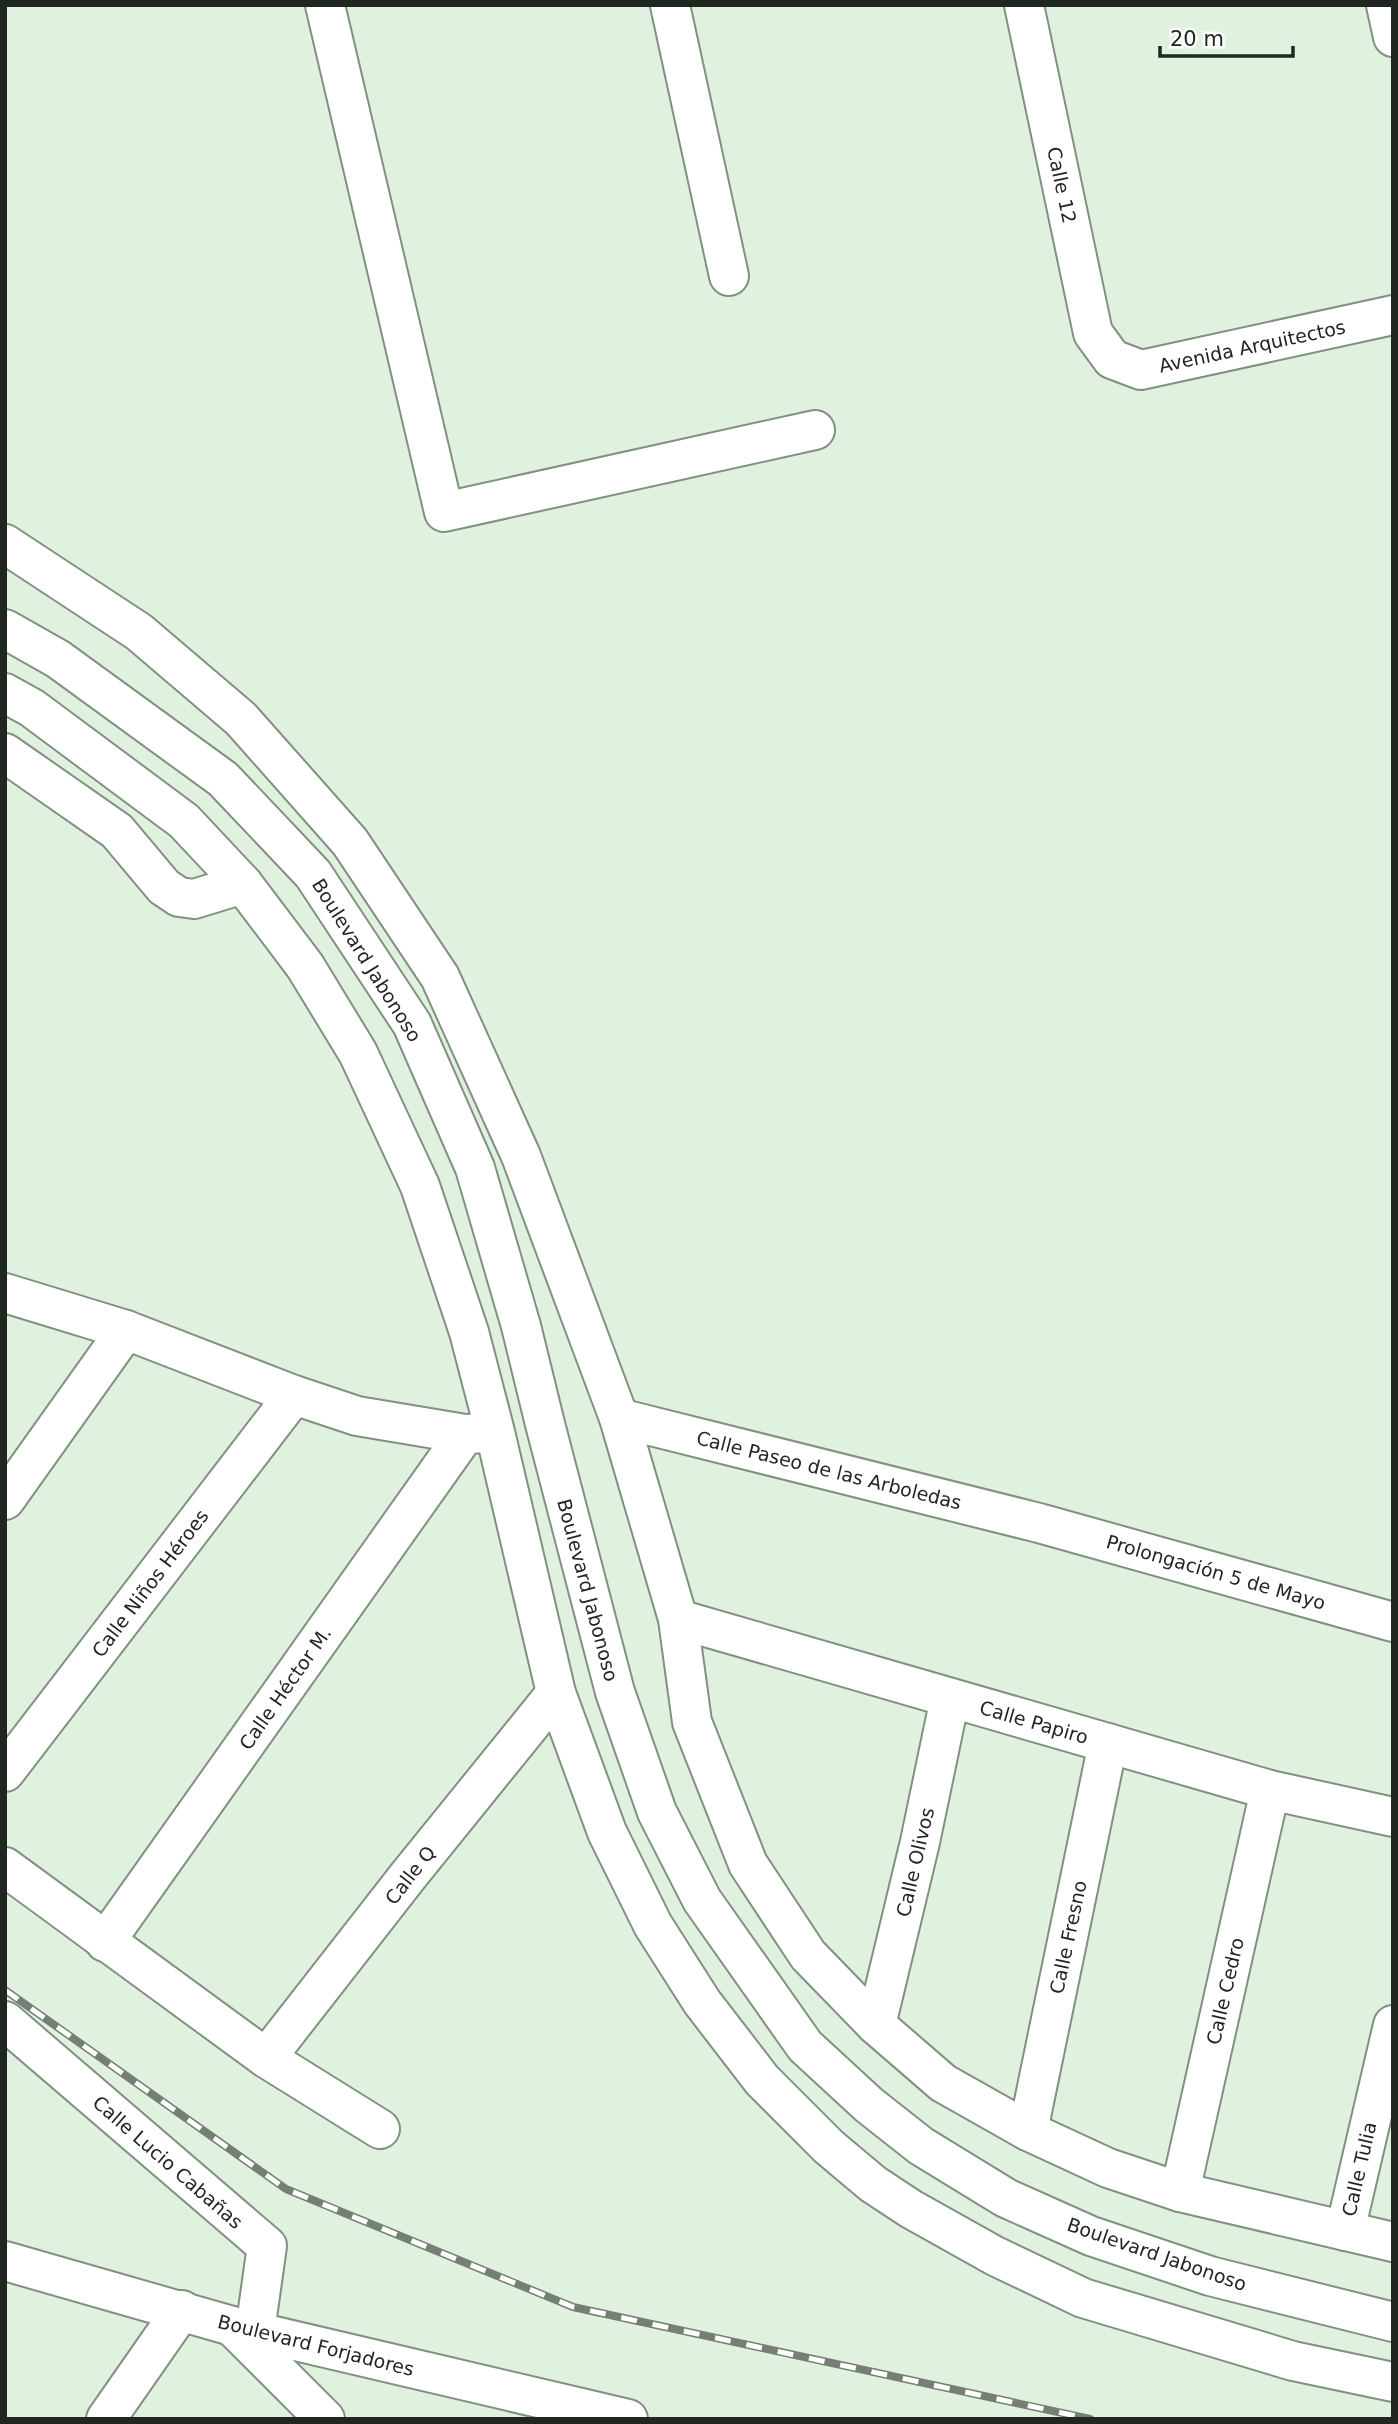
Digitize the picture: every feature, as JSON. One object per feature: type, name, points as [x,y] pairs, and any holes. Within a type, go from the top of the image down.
[{"type":"street","points":[[325,5],[444,512],[815,430]]},
{"type":"street","points":[[670,5],[729,276]]},
{"type":"street","name":"Calle 12","points":[[1024,5],[1093,333],[1112,359]]},
{"type":"street","points":[[1386,5],[1393,37]]},
{"type":"street","name":"Avenida Arquitectos","points":[[1112,359],[1140,370],[1393,315]]},
{"type":"street","points":[[5,544],[139,632],[241,719],[350,842],[440,977],[521,1156],[619,1418],[678,1619],[692,1722],[748,1864],[808,1955],[876,2025],[943,2082],[1028,2132],[1108,2168],[1180,2192],[1393,2242]]},
{"type":"street","name":"Boulevard Jabonoso","points":[[5,629],[58,660],[223,779],[313,874],[412,1024],[475,1168],[521,1326],[615,1692],[657,1812],[702,1900],[805,2046],[869,2105],[921,2146],[1006,2198],[1091,2236],[1210,2276],[1393,2322]]},
{"type":"street","points":[[5,693],[32,708],[184,821],[243,884],[305,966],[358,1053],[420,1185],[469,1332],[480,1433],[555,1693],[607,1832],[653,1925],[702,2002],[762,2080],[829,2147],[873,2184],[911,2209],[995,2256],[1083,2298],[1293,2361],[1393,2382]]},
{"type":"street","points":[[5,753],[117,831],[164,887],[179,897],[194,899],[243,884]]},
{"type":"street","points":[[5,1293],[126,1330],[294,1395],[357,1416],[480,1433]]},
{"type":"street","points":[[5,1500],[126,1330]]},
{"type":"street","name":"Calle Niños Héroes","points":[[5,1772],[294,1395]]},
{"type":"street","name":"Calle Paseo de las Arboledas","points":[[619,1418],[1039,1523]]},
{"type":"street","name":"Calle Héctor M.","points":[[105,1942],[480,1433]]},
{"type":"street","name":"Prolongación 5 de Mayo","points":[[1039,1523],[1393,1622]]},
{"type":"street","name":"Calle Papiro","points":[[678,1619],[1270,1790],[1393,1817]]},
{"type":"street","name":"Calle Q","points":[[266,2058],[555,1693]]},
{"type":"street","name":"Calle Olivos","points":[[876,2025],[920,1842],[950,1698]]},
{"type":"street","name":"Calle Fresno","points":[[1028,2132],[1108,1743]]},
{"type":"street","name":"Calle Cedro","points":[[1180,2192],[1270,1790]]},
{"type":"street","points":[[5,1867],[266,2058],[380,2129]]},
{"type":"street","name":"Calle Lucio Cabañas","points":[[5,2021],[267,2246],[244,2328]]},
{"type":"street","name":"Calle Tulia","points":[[1345,2231],[1393,2025]]},
{"type":"street","name":"Boulevard Forjadores","points":[[5,2261],[244,2328],[628,2419]]},
{"type":"street","points":[[106,2419],[182,2310]]},
{"type":"street","points":[[244,2328],[325,2419]]},
{"type":"railway","points":[[5,1990],[286,2189],[573,2307],[1090,2419]]}]
